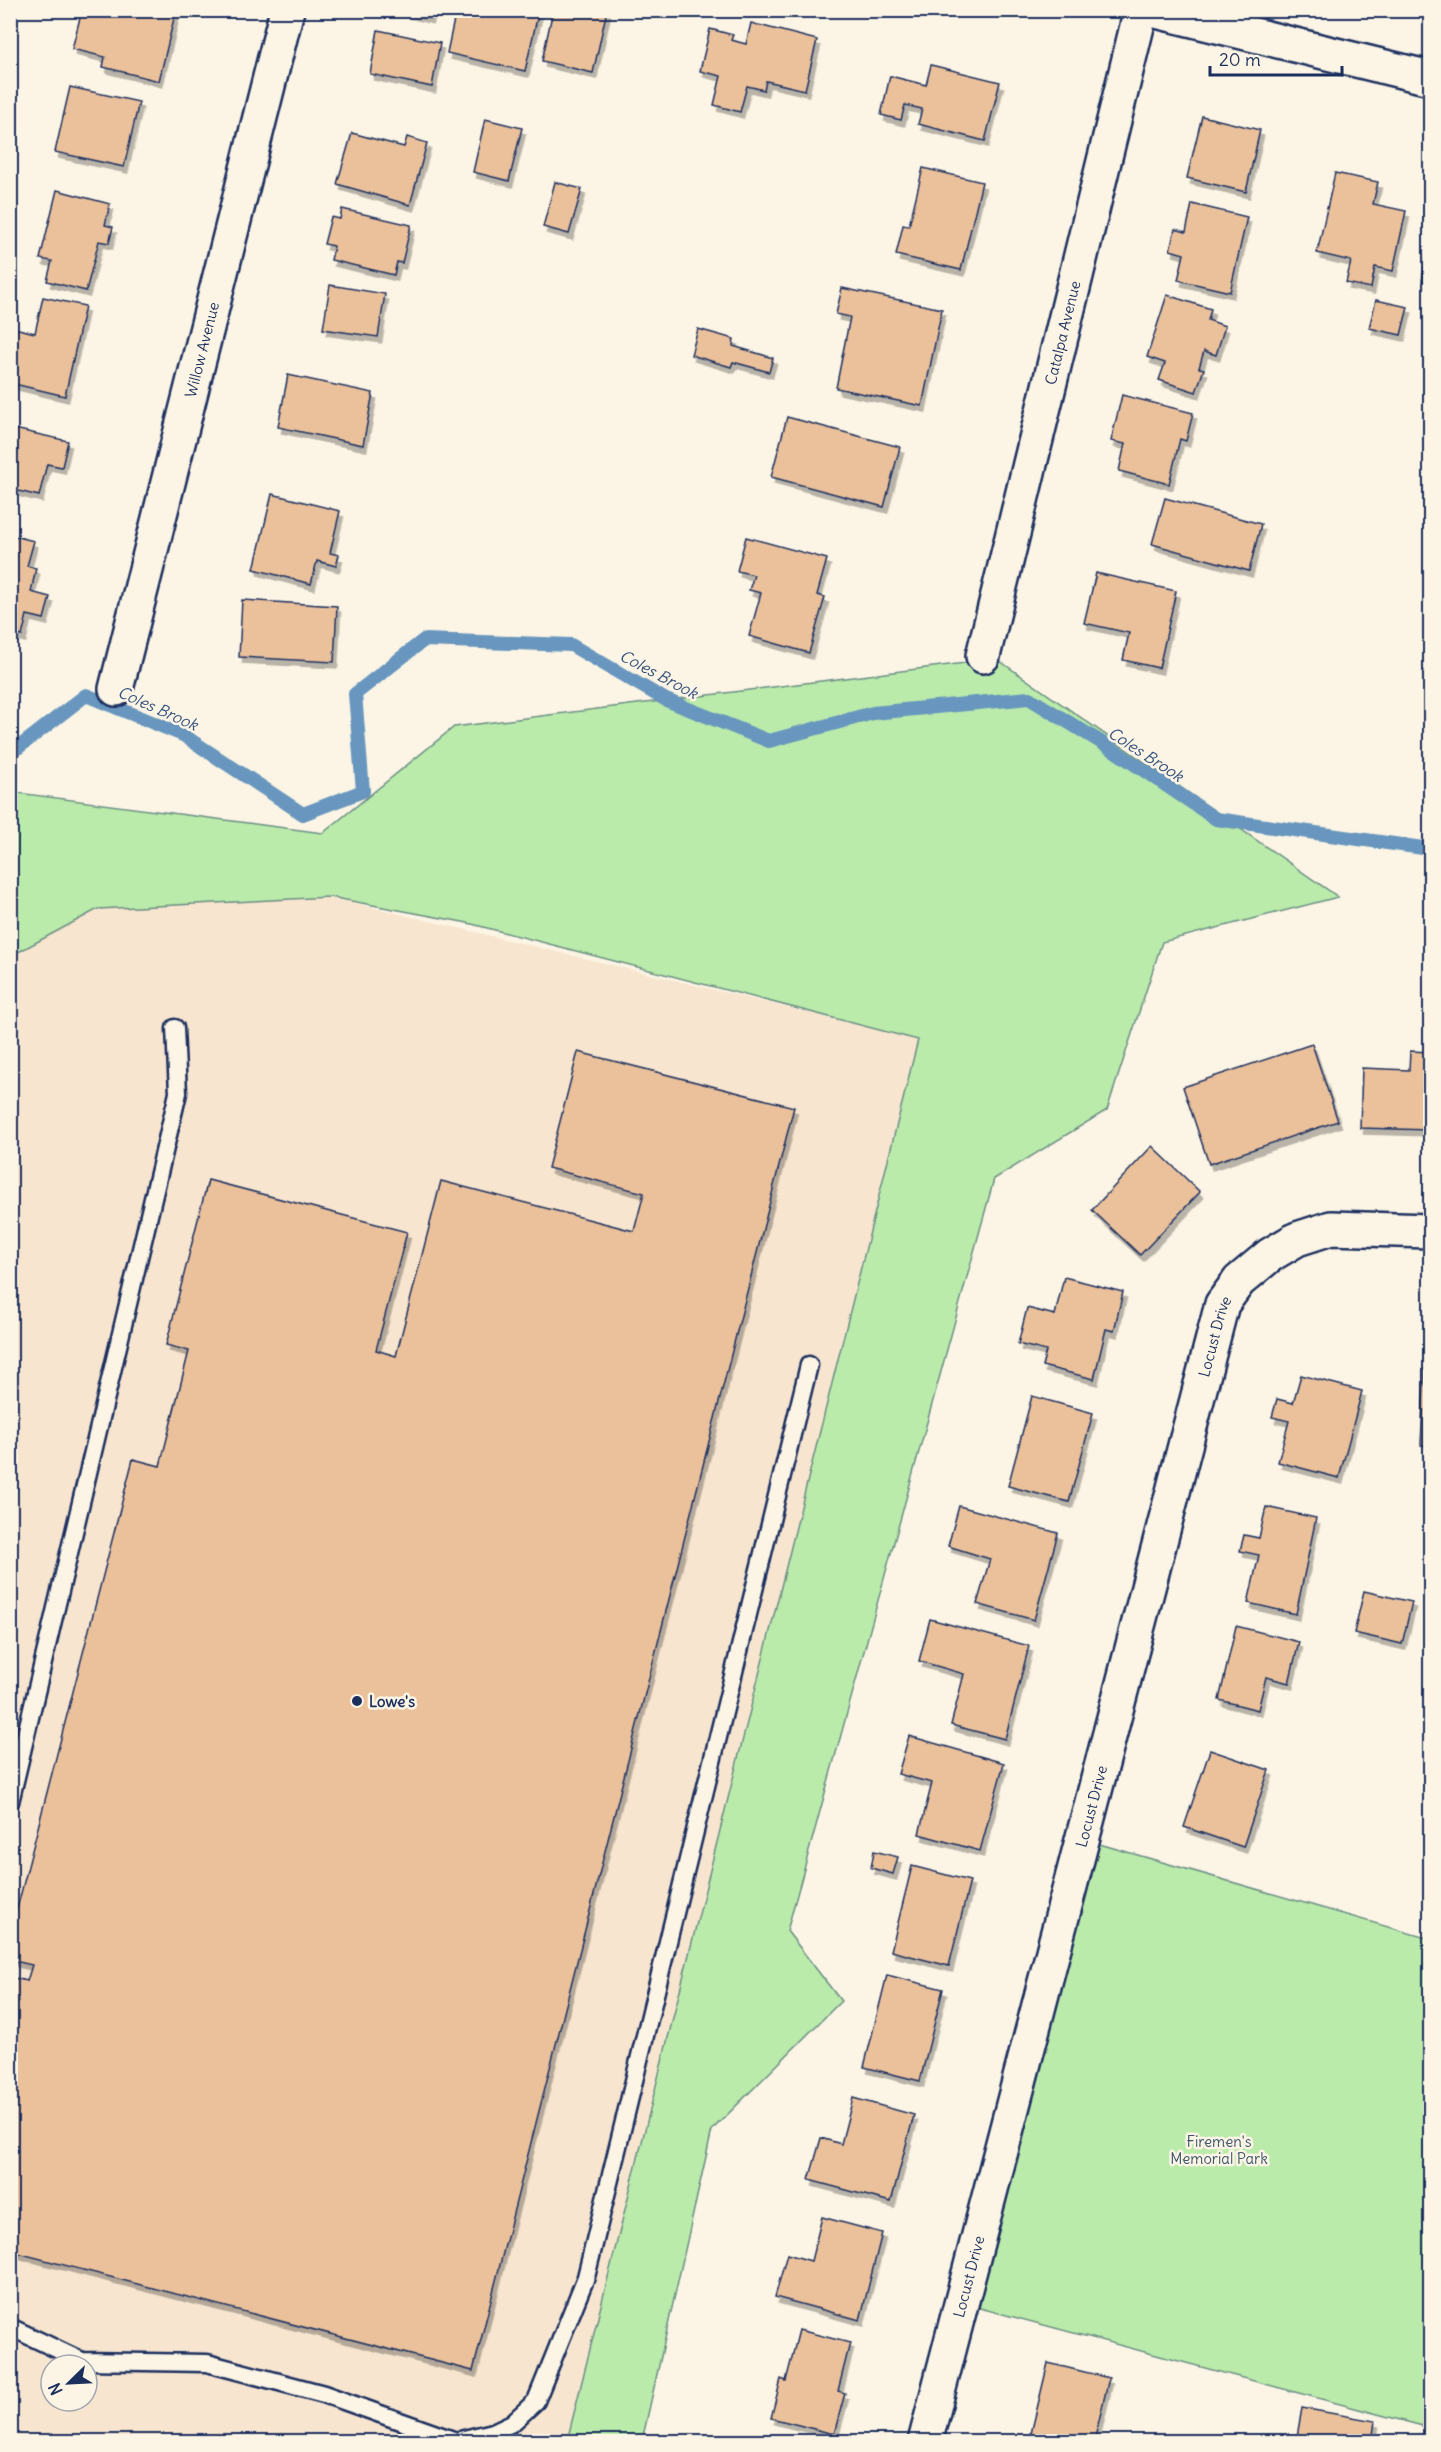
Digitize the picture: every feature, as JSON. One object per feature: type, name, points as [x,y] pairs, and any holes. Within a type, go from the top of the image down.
[{"type":"street","name":"Willow Avenue","points":[[116,689],[287,10]]},
{"type":"street","name":"Catalpa Avenue","points":[[983,656],[1141,10]]},
{"type":"street","points":[[1152,10],[1431,78]]},
{"type":"street","name":"Locust Drive","points":[[925,2442],[1221,1304],[1239,1281],[1269,1255],[1297,1239],[1330,1228],[1431,1231]]},
{"type":"lane","points":[[10,1802],[178,1093],[175,1028]]},
{"type":"lane","points":[[10,2327],[81,2361],[207,2363],[324,2394],[456,2440],[493,2432],[512,2423],[536,2401],[586,2277],[809,1365]]},
{"type":"shaded area","points":[[330,897],[918,1039],[567,2441],[11,2442],[11,956],[98,909]]},
{"type":"green space","points":[[997,659],[1338,897],[1162,942],[1107,1110],[994,1179],[787,1931],[841,2001],[712,2130],[642,2441],[567,2441],[918,1040],[468,923],[330,897],[98,909],[11,956],[11,792],[323,833],[454,727]]},
{"type":"green space","name":"Firemen's Memorial Park","points":[[1082,1839],[1430,1939],[1430,2428],[961,2303]]},
{"type":"building","points":[[82,10],[99,15],[100,10],[176,10],[159,81],[103,67],[105,57],[72,49]]},
{"type":"building","points":[[399,10],[431,10],[430,18]]},
{"type":"building","points":[[456,10],[539,10],[525,71],[447,53]]},
{"type":"building","points":[[553,10],[607,10],[593,73],[542,61]]},
{"type":"building","points":[[751,23],[817,40],[805,90],[766,81],[764,90],[747,86],[740,112],[714,105],[721,76],[700,71],[710,29],[733,35],[731,40],[746,44]]},
{"type":"building","points":[[378,30],[440,43],[432,87],[370,74]]},
{"type":"building","points":[[931,65],[1000,82],[985,141],[918,124],[922,109],[905,105],[901,120],[881,115],[890,76],[926,85]]},
{"type":"building","points":[[70,87],[139,102],[124,167],[55,152]]},
{"type":"building","points":[[1202,116],[1260,130],[1246,192],[1187,178]]},
{"type":"building","points":[[485,119],[522,128],[509,181],[473,172]]},
{"type":"building","points":[[352,133],[404,147],[407,137],[427,143],[410,205],[337,184]]},
{"type":"building","points":[[923,168],[982,182],[961,270],[896,255],[903,225],[909,226]]},
{"type":"building","points":[[1335,173],[1378,182],[1373,204],[1406,211],[1393,271],[1375,267],[1371,288],[1346,283],[1351,261],[1317,253]]},
{"type":"building","points":[[555,182],[582,189],[569,234],[543,227]]},
{"type":"building","points":[[57,190],[110,204],[105,225],[113,227],[109,243],[99,241],[86,291],[47,281],[52,261],[40,259]]},
{"type":"building","points":[[1192,204],[1247,217],[1230,292],[1178,280],[1184,254],[1170,250],[1175,229],[1186,232]]},
{"type":"building","points":[[342,209],[411,225],[402,263],[397,262],[394,275],[331,260],[334,246],[324,244],[331,217],[340,219]]},
{"type":"building","points":[[1430,235],[1430,282],[1422,281]]},
{"type":"building","points":[[330,285],[385,294],[378,337],[323,329]]},
{"type":"building","points":[[842,288],[942,309],[922,406],[836,388],[850,317],[836,314]]},
{"type":"building","points":[[1167,295],[1211,309],[1208,320],[1225,326],[1216,355],[1204,351],[1199,368],[1204,369],[1196,392],[1159,380],[1165,363],[1147,357]]},
{"type":"building","points":[[43,297],[85,306],[65,396],[10,383],[10,327],[35,333]]},
{"type":"building","points":[[1376,300],[1408,307],[1401,335],[1369,328]]},
{"type":"building","points":[[698,329],[734,339],[733,346],[773,358],[769,372],[733,362],[731,367],[691,355]]},
{"type":"building","points":[[288,375],[373,393],[363,445],[278,427]]},
{"type":"building","points":[[1122,395],[1193,413],[1186,441],[1180,439],[1169,484],[1119,471],[1125,444],[1111,441]]},
{"type":"building","points":[[787,417],[900,447],[884,507],[771,477]]},
{"type":"building","points":[[10,428],[68,441],[62,467],[47,464],[39,496],[10,489]]},
{"type":"building","points":[[272,494],[340,511],[330,553],[339,555],[336,566],[317,561],[311,584],[254,569]]},
{"type":"building","points":[[1165,498],[1261,524],[1249,571],[1152,544]]},
{"type":"building","points":[[10,535],[34,541],[27,566],[36,568],[31,592],[50,597],[44,619],[27,615],[22,636],[10,633]]},
{"type":"building","points":[[746,537],[827,559],[817,595],[825,597],[809,653],[749,636],[761,593],[749,590],[754,575],[737,571]]},
{"type":"building","points":[[1096,573],[1176,591],[1159,668],[1123,660],[1129,633],[1084,623]]},
{"type":"building","points":[[242,600],[337,606],[334,662],[239,657]]},
{"type":"building","points":[[1312,1044],[1338,1121],[1209,1164],[1183,1087]]},
{"type":"building","points":[[1410,1051],[1430,1052],[1430,1130],[1360,1128],[1362,1068],[1409,1070]]},
{"type":"building","name":"Lowe's","points":[[578,1052],[794,1107],[473,2371],[10,2251],[10,1977],[27,1981],[32,1965],[10,1960],[10,1936],[133,1459],[160,1466],[189,1351],[166,1345],[208,1180],[407,1232],[376,1350],[396,1356],[441,1181],[634,1231],[644,1193],[548,1168]]},
{"type":"building","points":[[1152,1146],[1200,1192],[1140,1255],[1092,1210]]},
{"type":"building","points":[[1064,1277],[1123,1292],[1114,1331],[1106,1329],[1094,1379],[1042,1366],[1046,1351],[1018,1344],[1027,1308],[1055,1315]]},
{"type":"building","points":[[1426,1338],[1430,1338],[1430,1446],[1421,1445]]},
{"type":"building","points":[[1301,1375],[1362,1391],[1339,1478],[1278,1462],[1289,1421],[1272,1417],[1277,1399],[1293,1403]]},
{"type":"building","points":[[1032,1396],[1093,1413],[1069,1502],[1008,1486]]},
{"type":"building","points":[[959,1506],[1058,1533],[1034,1620],[977,1604],[990,1559],[948,1546]]},
{"type":"building","points":[[1266,1507],[1316,1518],[1296,1614],[1248,1603],[1259,1555],[1240,1551],[1244,1535],[1259,1538]]},
{"type":"building","points":[[1364,1591],[1412,1602],[1402,1644],[1354,1633]]},
{"type":"building","points":[[930,1619],[1029,1646],[1005,1739],[951,1725],[964,1674],[919,1661]]},
{"type":"building","points":[[1236,1626],[1299,1642],[1289,1683],[1266,1677],[1258,1710],[1219,1700]]},
{"type":"building","points":[[909,1736],[1004,1763],[980,1851],[919,1834],[932,1783],[898,1774]]},
{"type":"building","points":[[1210,1750],[1269,1770],[1243,1847],[1184,1827]]},
{"type":"building","points":[[1430,1829],[1430,1853],[1425,1851]]},
{"type":"building","points":[[874,1851],[898,1857],[893,1874],[871,1868]]},
{"type":"building","points":[[912,1866],[970,1881],[949,1966],[891,1951]]},
{"type":"building","points":[[887,1975],[943,1989],[920,2081],[864,2067]]},
{"type":"building","points":[[853,2098],[914,2115],[891,2202],[809,2180],[821,2138],[841,2144]]},
{"type":"building","points":[[822,2217],[882,2233],[860,2320],[775,2297],[787,2254],[811,2261]]},
{"type":"building","points":[[799,2330],[850,2343],[838,2391],[845,2393],[834,2434],[771,2418],[781,2379],[786,2381]]},
{"type":"building","points":[[1048,2363],[1109,2378],[1094,2442],[1029,2442]]},
{"type":"building","points":[[1302,2408],[1375,2421],[1372,2442],[1296,2442]]},
{"type":"waterway","name":"Coles Brook","points":[[10,754],[86,695],[183,735],[303,814],[363,791],[355,694],[424,640],[571,645],[666,700],[769,741],[873,713],[1029,698],[1112,749],[1216,819],[1430,849]]},
{"type":"place","name":"Lowe's","points":[[357,1701]]}]
